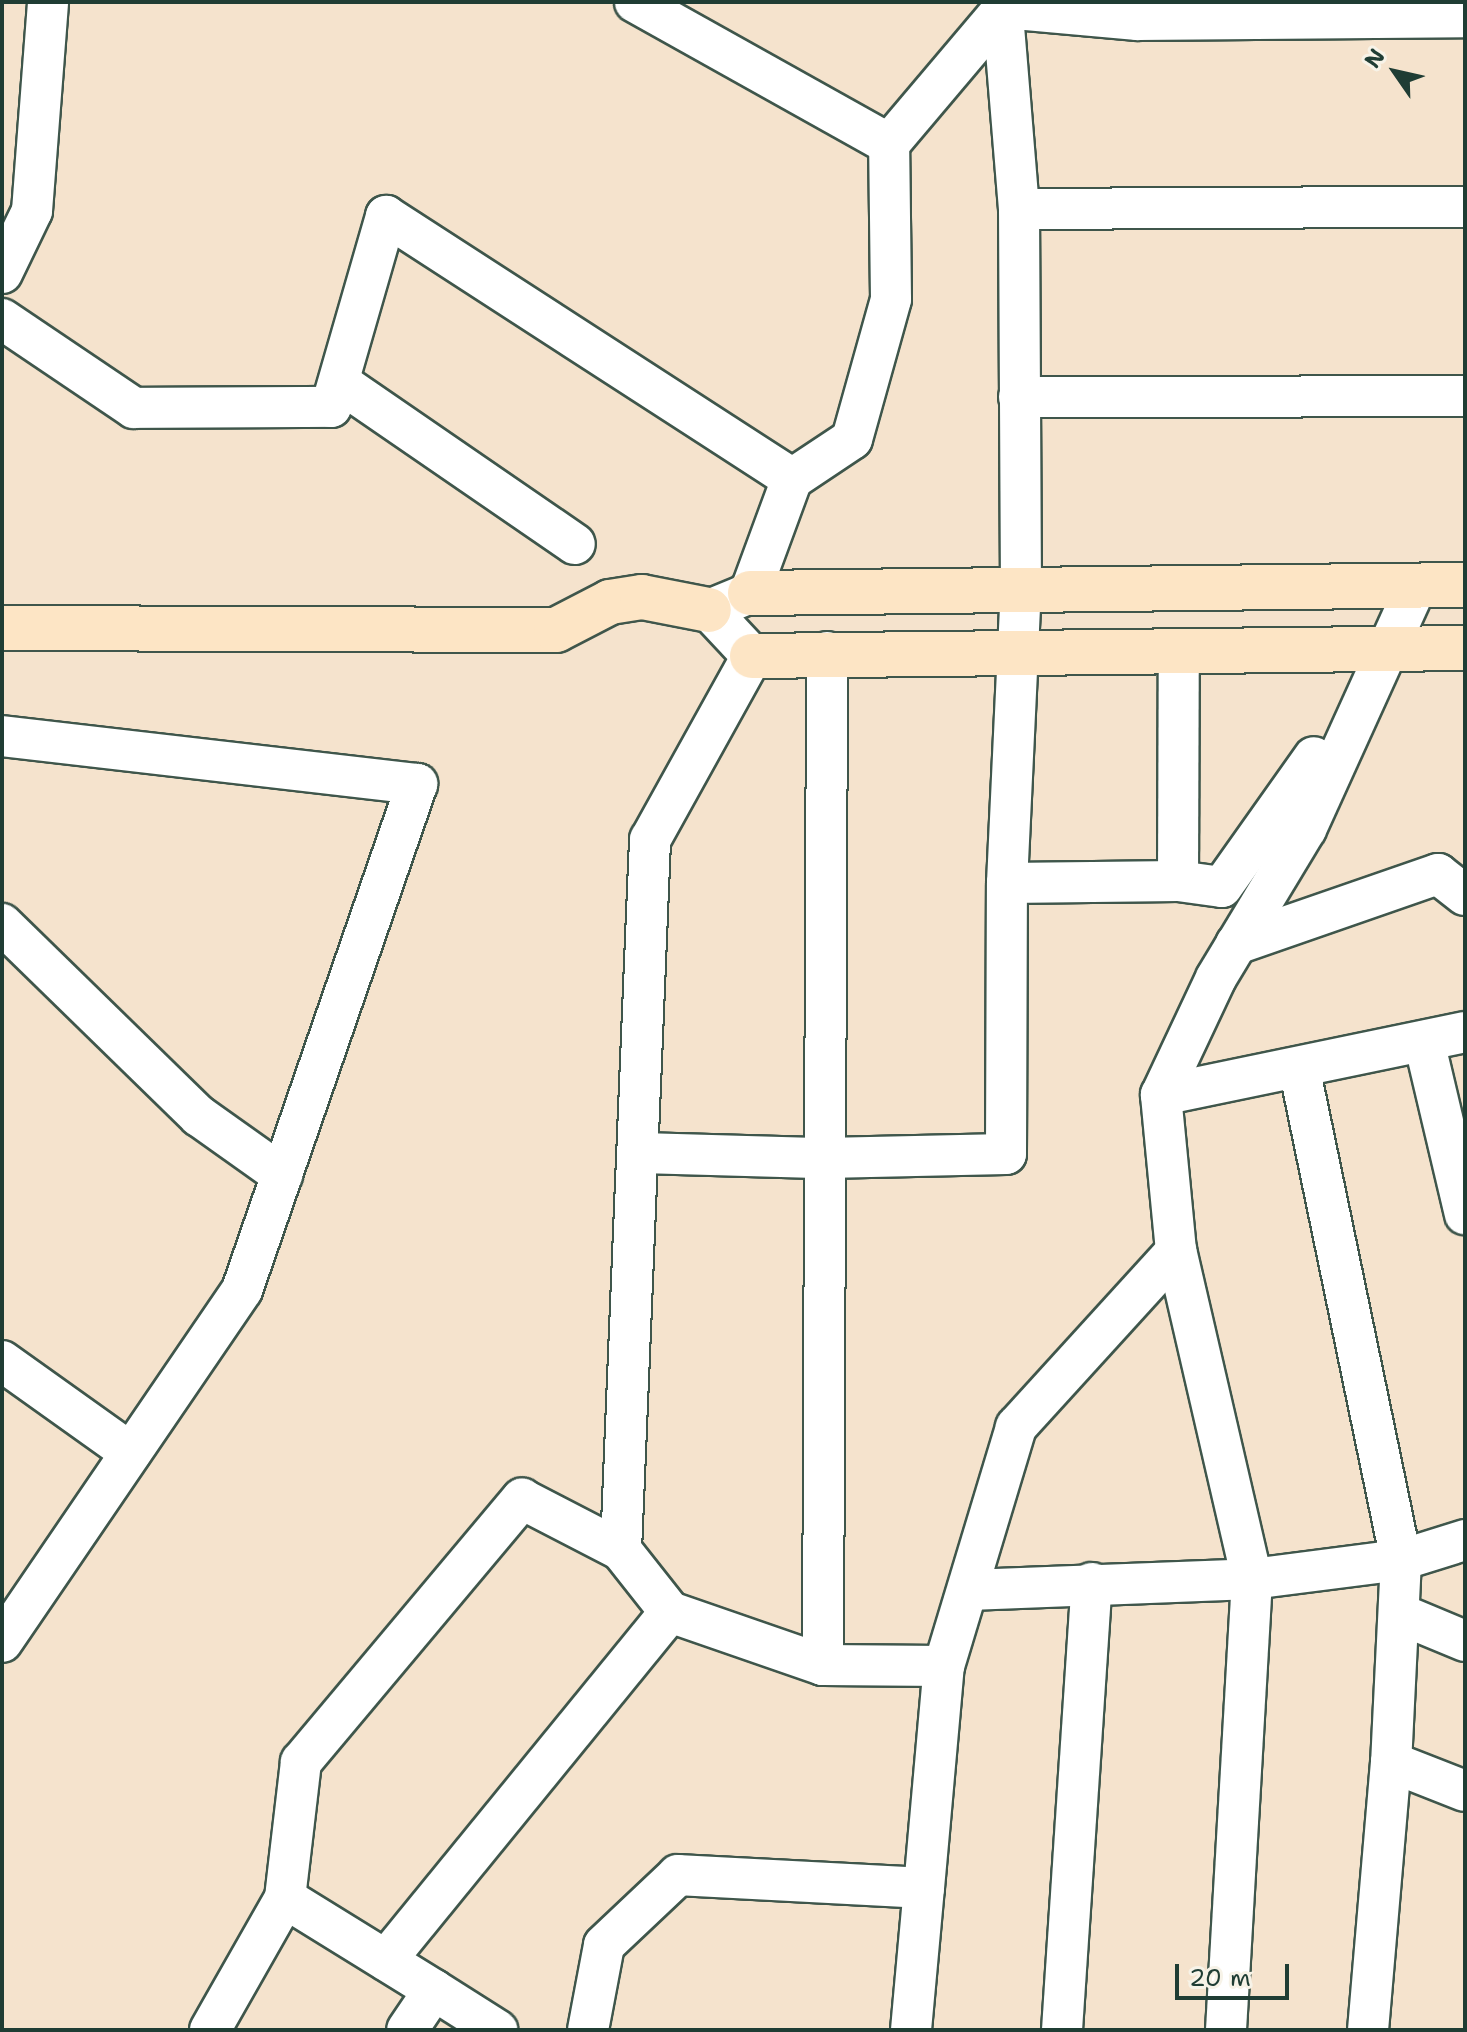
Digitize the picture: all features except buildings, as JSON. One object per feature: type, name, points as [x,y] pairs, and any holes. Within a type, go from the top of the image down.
[{"type":"street","points":[[2,273],[32,211],[48,2]]},
{"type":"street","points":[[635,2],[889,144]]},
{"type":"street","points":[[750,593],[792,479],[852,439],[891,299],[889,144],[1003,5]]},
{"type":"street","points":[[1003,5],[1138,11],[1387,10],[1465,17]]},
{"type":"street","points":[[641,1153],[825,1158],[1006,1154],[1007,883],[1021,591],[1019,209],[1003,5]]},
{"type":"street","points":[[1019,209],[1465,207]]},
{"type":"street","points":[[2,319],[134,408],[331,407],[386,216],[792,479]]},
{"type":"street","points":[[339,382],[575,544]]},
{"type":"street","points":[[1019,397],[1465,396]]},
{"type":"street","points":[[2,628],[556,630],[610,602],[642,597],[709,610],[750,593],[1465,585]]},
{"type":"street","points":[[1226,2030],[1252,1579],[1176,1251],[1161,1095],[1236,944],[1306,829],[1416,586]]},
{"type":"street","points":[[709,610],[752,656],[827,652],[1017,655],[1465,648]]},
{"type":"street","points":[[1178,881],[1179,651]]},
{"type":"street","points":[[823,1665],[827,652]]},
{"type":"street","points":[[621,1550],[641,1153],[650,840],[752,656]]},
{"type":"street","points":[[2,736],[417,784],[242,1290],[2,1642]]},
{"type":"street","points":[[1007,883],[1178,881],[1222,887],[1314,757]]},
{"type":"street","points":[[1236,944],[1438,874],[1465,895]]},
{"type":"street","points":[[2,924],[199,1116],[282,1175]]},
{"type":"street","points":[[1161,1095],[1465,1032]]},
{"type":"street","points":[[1424,1041],[1465,1214]]},
{"type":"street","points":[[1299,1067],[1401,1560],[1391,1762],[1368,2030]]},
{"type":"street","points":[[911,2030],[944,1666],[1016,1427],[1176,1251]]},
{"type":"street","points":[[2,1361],[131,1453]]},
{"type":"street","points":[[210,2030],[285,1898],[301,1762],[522,1499],[621,1550],[670,1612],[823,1665],[944,1666]]},
{"type":"street","points":[[969,1590],[1252,1579],[1401,1560],[1465,1540]]},
{"type":"street","points":[[1062,2030],[1092,1583]]},
{"type":"street","points":[[386,1960],[670,1612]]},
{"type":"street","points":[[1400,1614],[1465,1641]]},
{"type":"street","points":[[1391,1762],[1465,1791]]},
{"type":"street","points":[[588,2030],[604,1945],[678,1875],[924,1888]]},
{"type":"street","points":[[285,1898],[497,2030]]},
{"type":"street","points":[[407,2030],[434,1990]]}]
